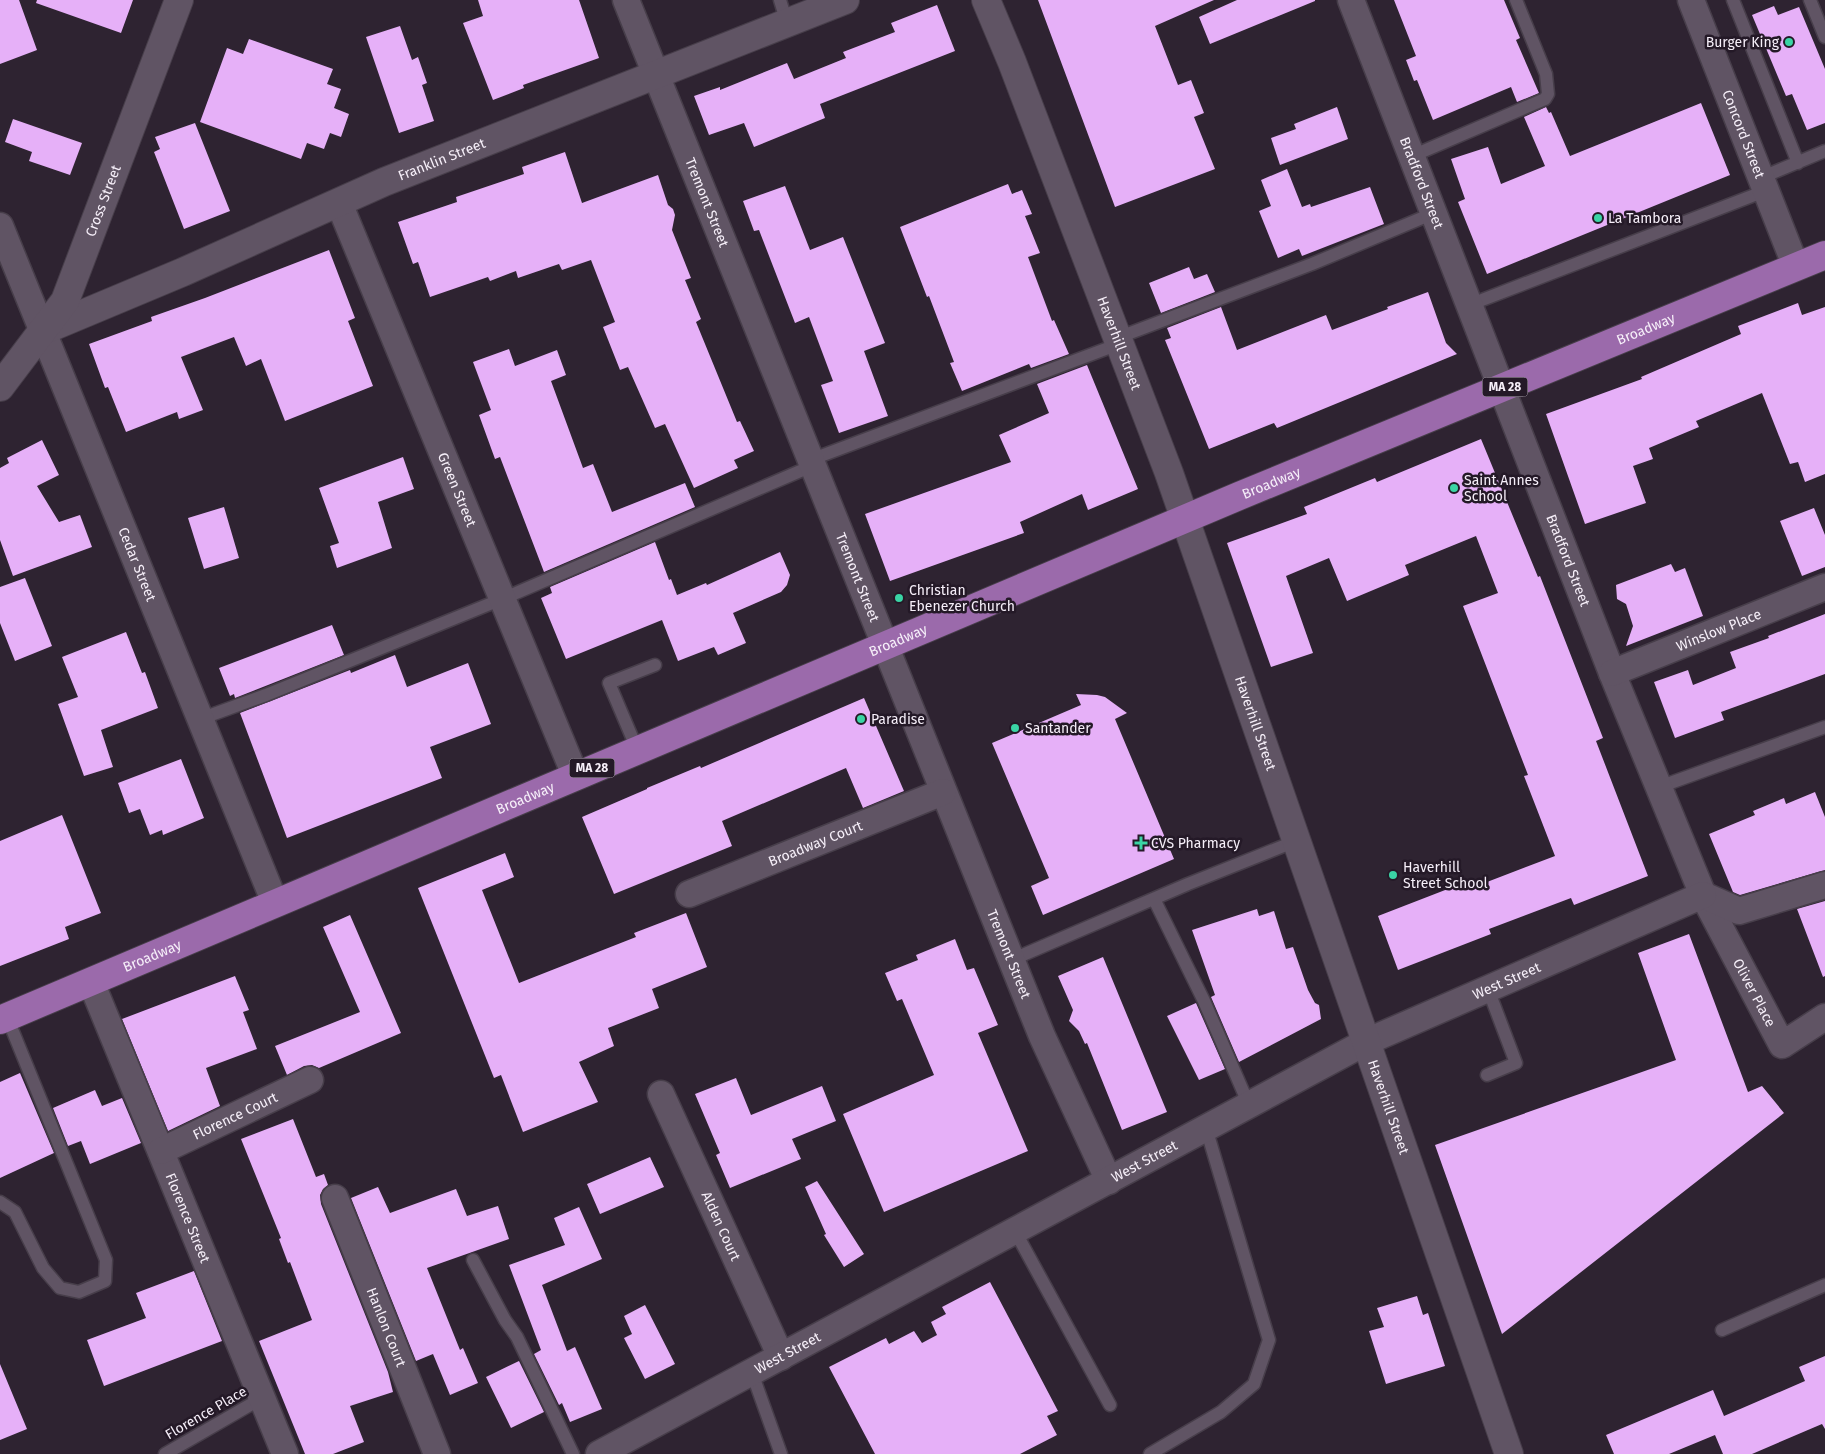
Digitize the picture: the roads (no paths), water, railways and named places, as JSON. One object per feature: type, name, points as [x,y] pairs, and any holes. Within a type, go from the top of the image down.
[{"type":"main road","name":"Cross Street","points":[[0,387],[66,300],[179,0]]},
{"type":"main road","name":"Franklin Street","points":[[42,331],[183,272],[393,179],[656,75],[784,11],[845,0]]},
{"type":"main road","name":"Haverhill Street","points":[[986,0],[1012,62],[1185,519],[1509,1454]]},
{"type":"main road","name":"Broadway","points":[[4,1018],[884,645],[1825,255]]},
{"type":"street","name":"Tremont Street","points":[[626,0],[1042,1036],[1109,1181]]},
{"type":"street","name":"Bradford Street","points":[[1351,0],[1612,673],[1703,896]]},
{"type":"street","name":"Concord Street","points":[[1691,0],[1796,267]]},
{"type":"street","name":"Green Street","points":[[339,203],[575,776]]},
{"type":"street","name":"Cedar Street","points":[[0,226],[275,903]]},
{"type":"street","name":"Winslow Place","points":[[1612,673],[1825,587]]},
{"type":"street","name":"Broadway Court","points":[[689,894],[944,792]]},
{"type":"street","points":[[1703,896],[1739,911],[1825,885]]},
{"type":"street","name":"West Street","points":[[599,1454],[1366,1042],[1703,896]]},
{"type":"street","name":"Oliver Place","points":[[1703,896],[1782,1046],[1825,1017]]},
{"type":"street","name":"Florence Street","points":[[91,982],[285,1454]]},
{"type":"street","name":"Florence Court","points":[[161,1151],[310,1080]]},
{"type":"street","name":"Alden Court","points":[[661,1094],[781,1357]]},
{"type":"street","name":"Hanlon Court","points":[[335,1198],[438,1454]]},
{"type":"lane","points":[[1412,156],[1545,100],[1548,94],[1546,74],[1516,0]]},
{"type":"lane","points":[[1733,0],[1798,163]]},
{"type":"lane","points":[[1810,0],[1823,31]]},
{"type":"lane","points":[[1469,305],[1763,184],[1798,163],[1825,151]]},
{"type":"lane","points":[[200,719],[266,695],[502,598],[811,462],[1312,264],[1434,213]]},
{"type":"lane","points":[[638,749],[609,683],[655,665]]},
{"type":"lane","points":[[1659,787],[1825,727]]},
{"type":"lane","points":[[1011,960],[1296,841]]},
{"type":"lane","points":[[1154,899],[1204,1001],[1249,1105]]},
{"type":"lane","points":[[1488,989],[1516,1063],[1488,1075]]},
{"type":"lane","points":[[0,1202],[15,1212],[43,1268],[60,1288],[79,1292],[105,1281],[106,1260],[4,1018]]},
{"type":"lane","points":[[1150,1454],[1222,1412],[1254,1384],[1269,1340],[1206,1128]]},
{"type":"lane","points":[[1015,1232],[1110,1405]]},
{"type":"lane","points":[[473,1260],[505,1320],[517,1337],[573,1454]]},
{"type":"lane","points":[[1722,1330],[1825,1285]]},
{"type":"lane","points":[[752,1373],[781,1454]]},
{"type":"lane","name":"Florence Place","points":[[165,1454],[262,1398]]},
{"type":"place","name":"Burger King","points":[[1789,42]]},
{"type":"place","name":"La Tambora","points":[[1598,218]]},
{"type":"place","name":"Saint Annes School","points":[[1454,488]]},
{"type":"place","name":"Christian Ebenezer Church","points":[[899,598]]},
{"type":"place","name":"Paradise","points":[[861,719]]},
{"type":"place","name":"Santander","points":[[1015,728]]},
{"type":"place","name":"CVS Pharmacy","points":[[1141,843]]},
{"type":"place","name":"Haverhill Street School","points":[[1393,875]]}]
